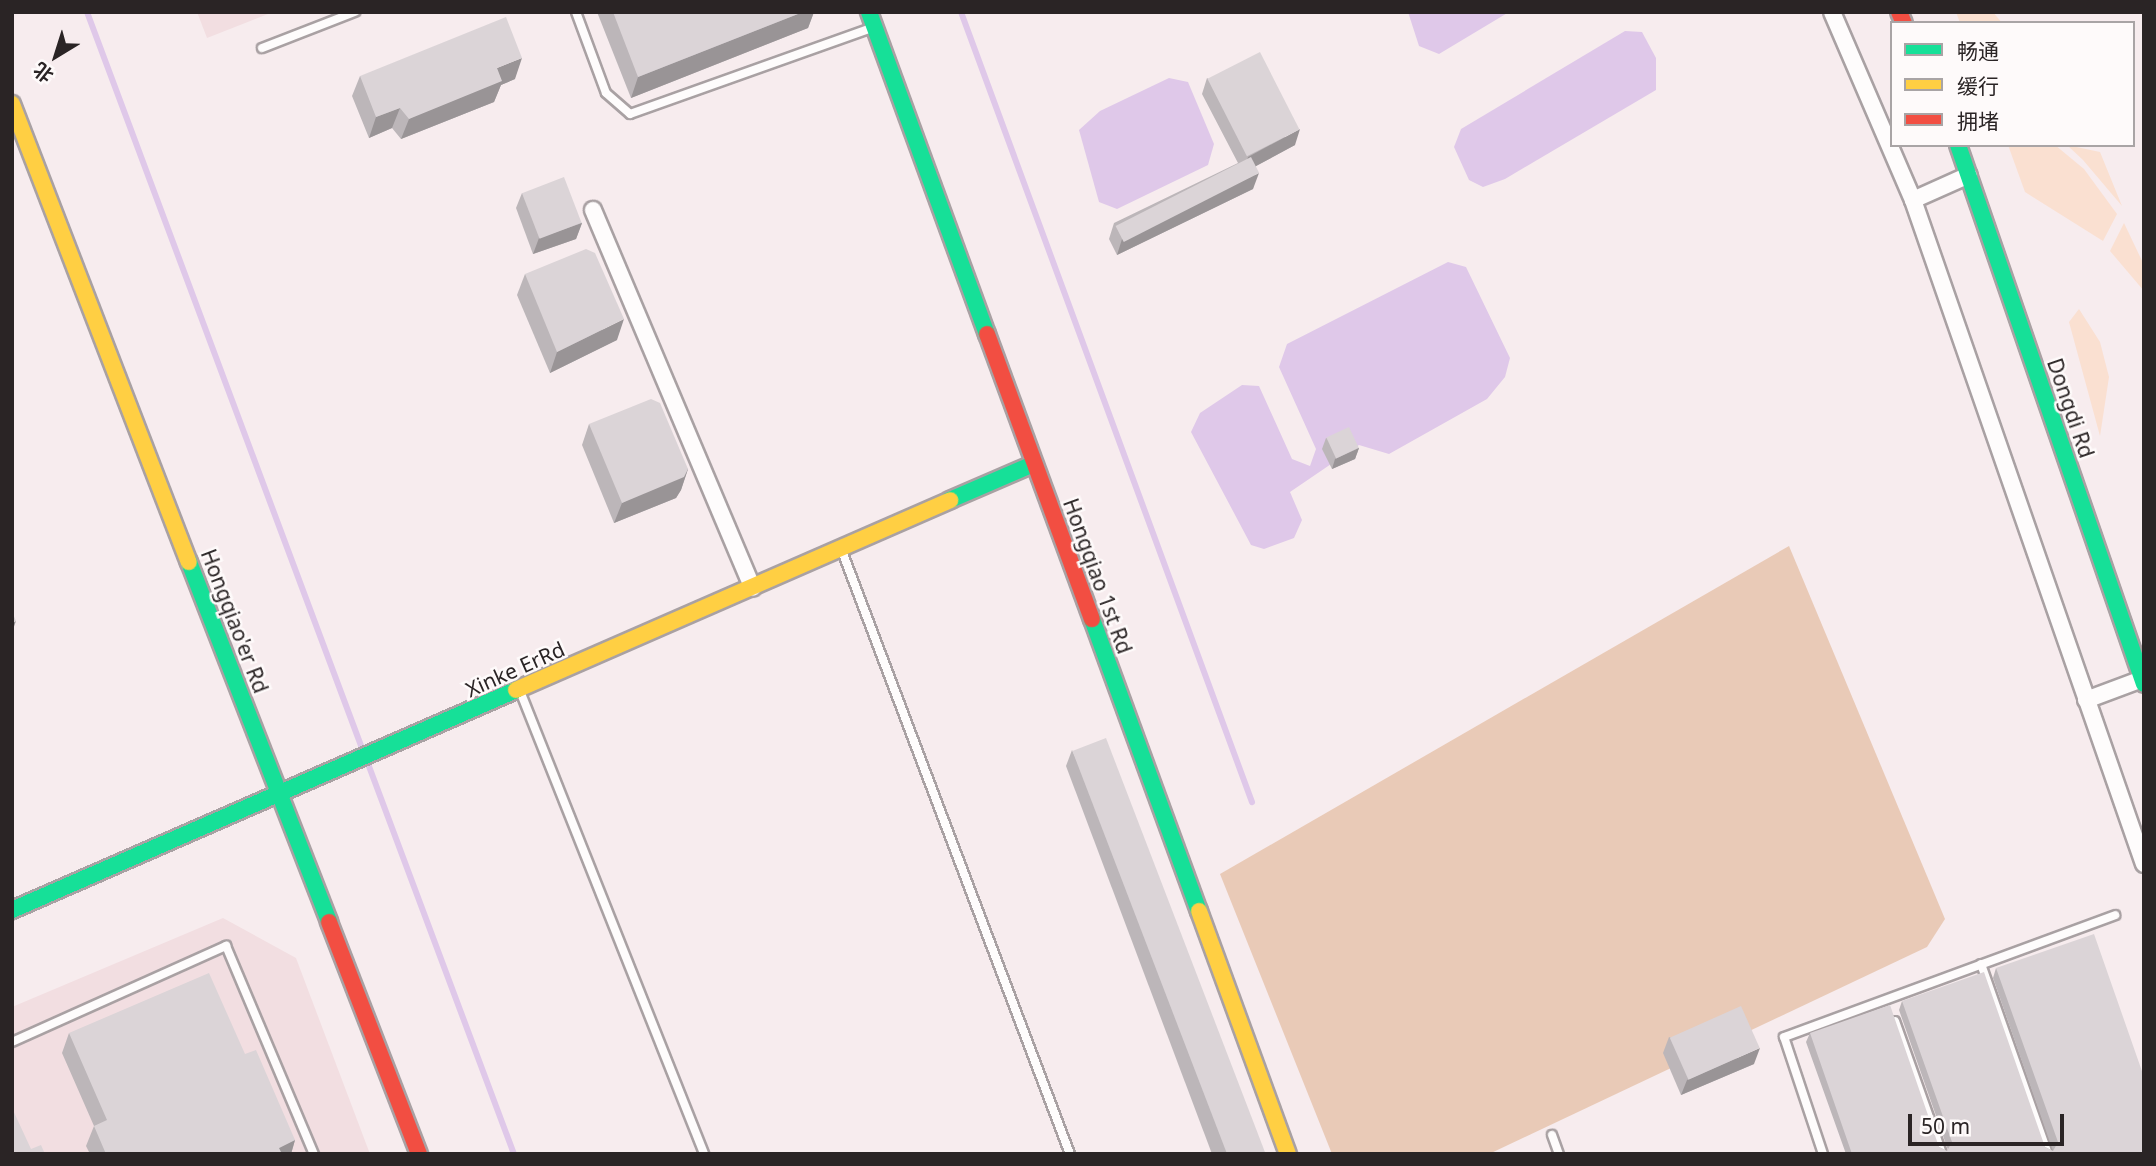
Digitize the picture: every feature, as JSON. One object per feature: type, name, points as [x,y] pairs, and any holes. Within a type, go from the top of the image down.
[{"type":"street","points":[[1832,12],[1890,147]]},
{"type":"street","name":"Hongqiao 1st Rd","points":[[872,20],[1288,1154]]},
{"type":"street","name":"Hongqiao'er Rd","points":[[12,104],[419,1154]]},
{"type":"street","points":[[1890,147],[1913,200],[2144,864]]},
{"type":"street","name":"Dongdi Rd","points":[[1959,147],[2143,682]]},
{"type":"street","points":[[1913,200],[1969,175]]},
{"type":"street","points":[[593,210],[753,587]]},
{"type":"street","name":"Xinke ErRd","points":[[12,910],[321,778],[1033,464]]},
{"type":"street","points":[[2086,700],[2143,682]]},
{"type":"lane","points":[[262,48],[355,12]]},
{"type":"lane","points":[[576,12],[606,93],[630,114],[872,20]]},
{"type":"lane","points":[[841,549],[1070,1154]]},
{"type":"lane","points":[[520,690],[704,1154]]},
{"type":"lane","points":[[1823,1154],[1784,1037],[2115,915]]},
{"type":"lane","points":[[12,1042],[226,946],[314,1154]]},
{"type":"lane","points":[[1981,964],[2048,1154]]},
{"type":"lane","points":[[1888,999],[1942,1154]]},
{"type":"lane","points":[[1552,1135],[1559,1154]]},
{"type":"shaded area","points":[[197,12],[273,12],[207,38]]},
{"type":"shaded area","points":[[1408,12],[1509,12],[1439,54],[1419,46]]},
{"type":"shaded area","points":[[1956,12],[1993,12],[2000,21],[1959,21]]},
{"type":"shaded area","points":[[1625,31],[1642,32],[1656,58],[1656,90],[1505,179],[1483,187],[1469,180],[1454,147],[1461,129]]},
{"type":"shaded area","points":[[1169,78],[1188,82],[1214,144],[1208,165],[1117,209],[1099,202],[1079,130],[1100,111]]},
{"type":"shaded area","points":[[2009,147],[2057,147],[2084,169],[2117,214],[2103,241],[2025,192]]},
{"type":"shaded area","points":[[2069,147],[2100,152],[2122,206]]},
{"type":"shaded area","points":[[2124,223],[2144,265],[2144,291],[2110,251]]},
{"type":"shaded area","points":[[1448,262],[1466,267],[1510,358],[1505,377],[1487,399],[1389,454],[1359,445],[1290,492],[1302,520],[1294,538],[1264,549],[1251,545],[1191,432],[1200,413],[1242,385],[1259,386],[1292,459],[1310,466],[1316,449],[1279,367],[1287,344]]},
{"type":"shaded area","points":[[2079,309],[2100,342],[2109,377],[2100,436],[2069,322]]},
{"type":"shaded area","points":[[1789,546],[1945,919],[1927,947],[1489,1154],[1332,1154],[1220,874]]},
{"type":"shaded area","points":[[223,918],[296,958],[370,1154],[12,1154],[12,1007]]},
{"type":"building","points":[[613,12],[803,12],[638,77]]},
{"type":"building","points":[[506,17],[522,58],[497,68],[502,81],[409,119],[400,108],[376,117],[360,76]]},
{"type":"building","points":[[1260,52],[1299,130],[1247,156],[1207,79]]},
{"type":"building","points":[[1251,157],[1259,173],[1124,242],[1116,226]]},
{"type":"building","points":[[564,177],[582,223],[540,239],[522,193]]},
{"type":"building","points":[[586,249],[595,253],[624,319],[557,352],[525,274]]},
{"type":"building","points":[[651,399],[660,403],[688,469],[684,477],[622,503],[589,424]]},
{"type":"building","points":[[1349,427],[1359,448],[1336,458],[1326,438]]},
{"type":"building","points":[[1106,738],[1265,1153],[1227,1154],[1072,751]]},
{"type":"building","points":[[2094,934],[2144,1077],[2144,1154],[1852,1154],[1810,1033],[1890,1005],[1939,1147],[1947,1151],[1952,1142],[1902,1001],[1984,972],[2045,1147],[2053,1151],[2058,1142],[1996,968]]},
{"type":"building","points":[[209,973],[245,1054],[256,1050],[295,1140],[279,1148],[282,1154],[106,1154],[94,1126],[107,1120],[69,1033]]},
{"type":"building","points":[[1741,1006],[1760,1048],[1688,1080],[1670,1038]]},
{"type":"building","points":[[12,1108],[31,1149],[41,1145],[45,1154],[12,1154]]},
{"type":"waterway","points":[[87,12],[363,751]]},
{"type":"waterway","points":[[961,12],[1252,802]]},
{"type":"waterway","points":[[367,761],[514,1154]]},
{"type":"traffic: fast","points":[[869,12],[987,334]]},
{"type":"traffic: fast","points":[[1959,147],[2144,684]]},
{"type":"traffic: fast","points":[[950,500],[1033,464]]},
{"type":"traffic: fast","points":[[189,562],[329,922]]},
{"type":"traffic: fast","points":[[1092,619],[1199,911]]},
{"type":"traffic: fast","points":[[12,910],[516,690]]},
{"type":"traffic: slow","points":[[12,104],[189,562]]},
{"type":"traffic: slow","points":[[516,690],[950,500]]},
{"type":"traffic: slow","points":[[1199,911],[1288,1154]]},
{"type":"traffic: jam","points":[[1899,12],[1903,21]]},
{"type":"traffic: jam","points":[[987,334],[1092,619]]},
{"type":"traffic: jam","points":[[329,922],[419,1154]]}]
